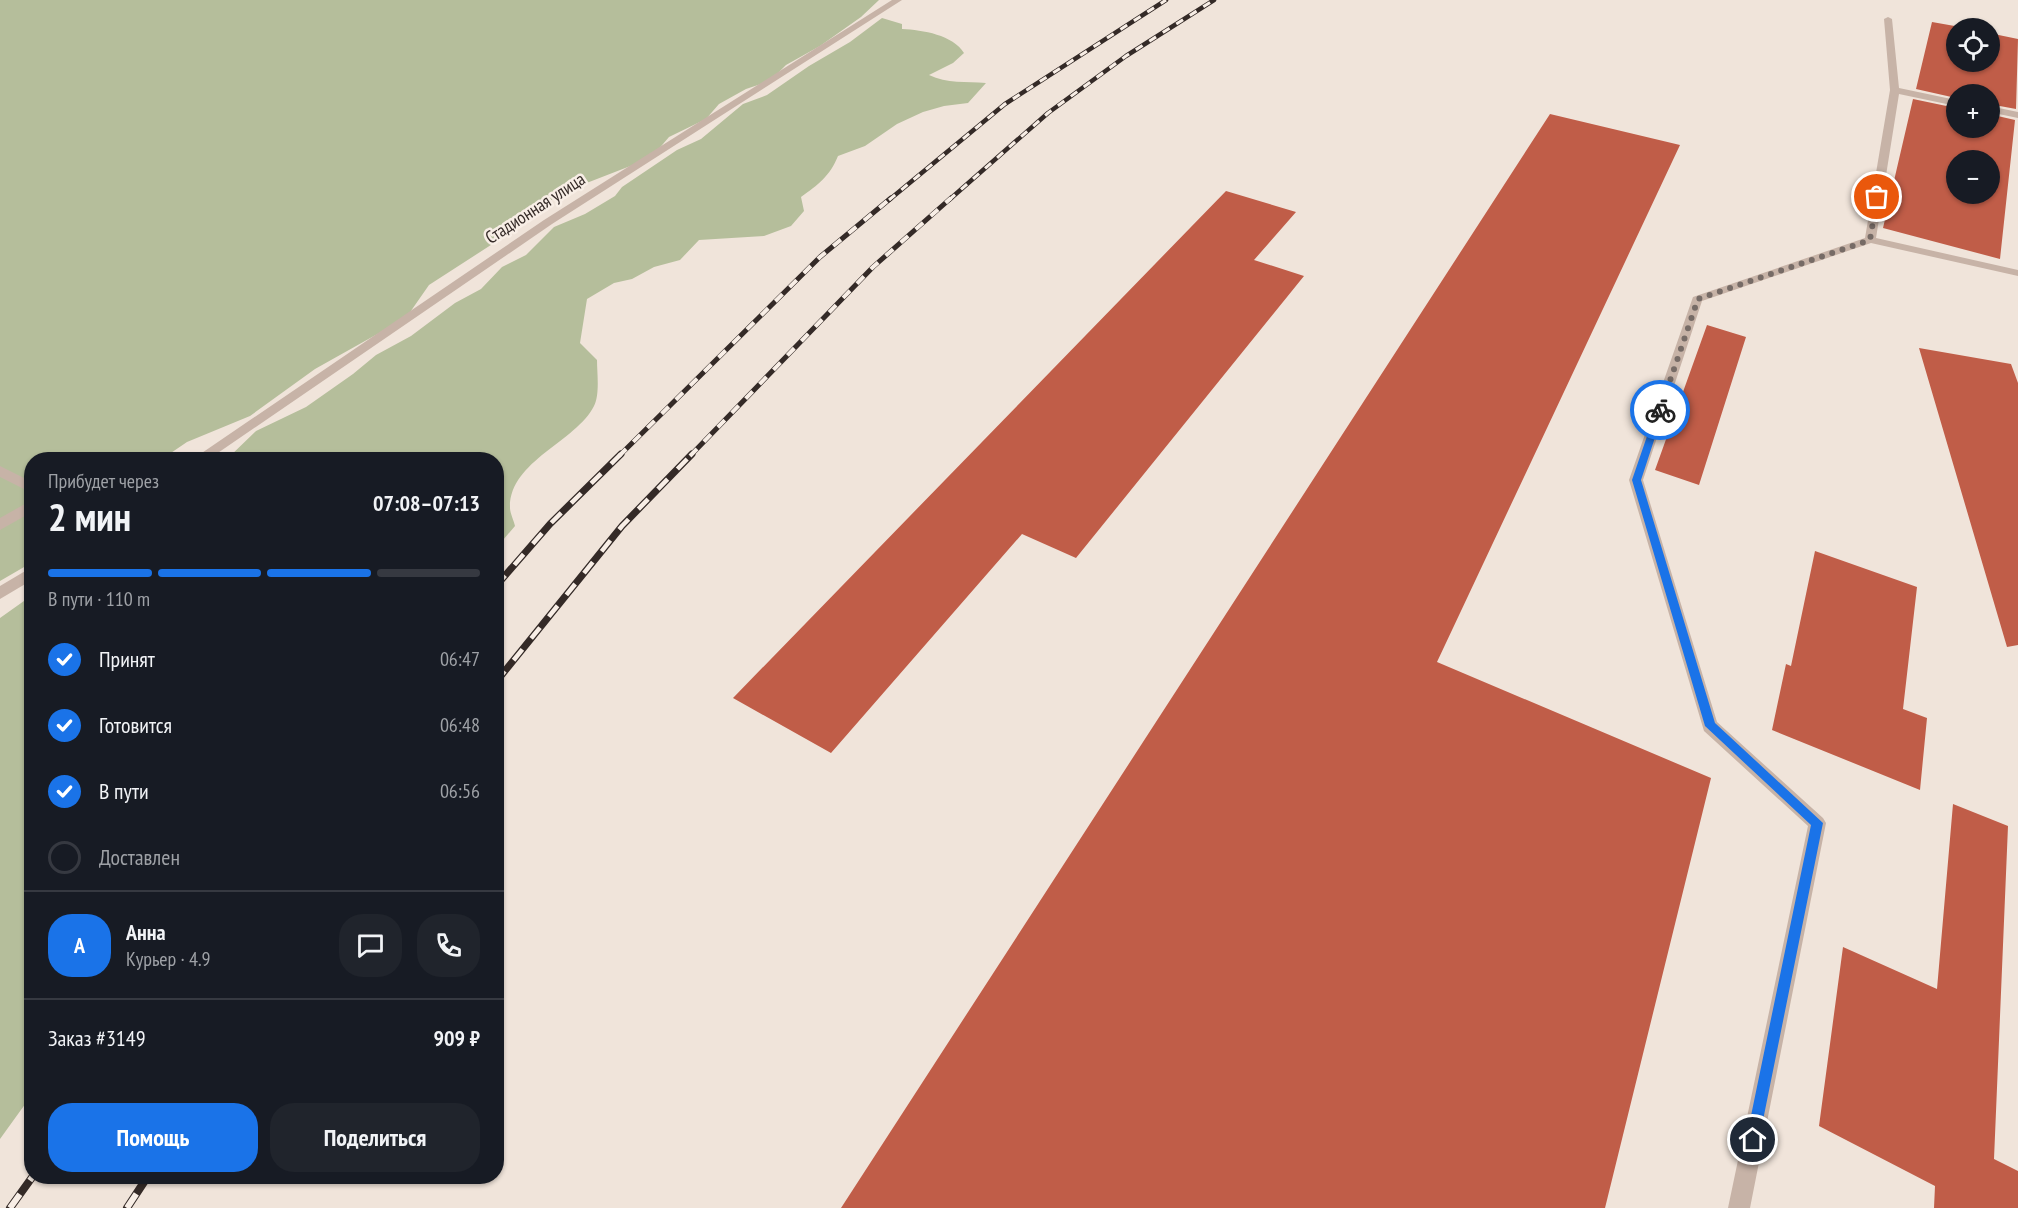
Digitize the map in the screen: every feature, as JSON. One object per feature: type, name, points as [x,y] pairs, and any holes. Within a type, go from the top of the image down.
[{"type":"street","name":"Стадионная улица","points":[[210,452],[548,222],[898,0]]},
{"type":"street","points":[[1870,240],[1894,90],[1888,19]]},
{"type":"street","points":[[1894,90],[1946,101]]},
{"type":"street","points":[[2000,111],[2018,115]]},
{"type":"street","points":[[1739,1208],[1817,823],[1710,726],[1636,480],[1698,299],[1870,240],[2018,273]]},
{"type":"street","points":[[0,471],[24,484]]},
{"type":"street","points":[[0,525],[24,510]]},
{"type":"street","points":[[0,594],[24,578]]},
{"type":"green space","points":[[0,0],[879,0],[861,17],[820,46],[786,65],[770,81],[746,89],[719,104],[706,119],[669,137],[651,158],[566,191],[522,218],[494,243],[429,285],[406,318],[315,369],[250,416],[187,442],[172,452],[24,452],[24,567],[0,581]]},
{"type":"green space","points":[[882,18],[902,24],[902,29],[928,32],[945,38],[953,42],[964,53],[953,63],[929,75],[950,81],[986,83],[968,103],[923,112],[897,124],[865,146],[838,156],[823,180],[801,197],[804,211],[791,226],[764,236],[699,240],[680,260],[654,267],[632,279],[614,283],[587,299],[580,343],[597,360],[596,401],[585,419],[573,431],[531,465],[520,477],[513,492],[510,508],[515,526],[504,539],[504,452],[234,452],[256,431],[306,407],[376,355],[411,336],[455,303],[481,289],[502,267],[526,255],[554,227],[585,214],[615,196],[622,187],[677,150],[701,139],[743,104],[767,95],[809,66],[850,42]]},
{"type":"green space","points":[[24,601],[24,1106],[0,1139],[0,618]]},
{"type":"building","points":[[1932,22],[1946,24],[1946,72],[2000,72],[2000,35],[2018,39],[2016,109],[2000,106],[2000,84],[1946,84],[1946,96],[1916,89]]},
{"type":"building","points":[[1913,99],[1946,106],[1946,138],[2000,138],[2000,117],[2015,120],[2000,259],[1883,228]]},
{"type":"building","points":[[1550,114],[1680,145],[1437,662],[1711,778],[1605,1208],[841,1208]]},
{"type":"building","points":[[1226,191],[1296,212],[1254,260],[1304,276],[1076,558],[1022,534],[831,753],[733,698]]},
{"type":"building","points":[[1707,325],[1746,337],[1699,485],[1655,470]]},
{"type":"building","points":[[1919,348],[2011,364],[2018,383],[2018,645],[2007,647]]},
{"type":"building","points":[[1815,551],[1917,587],[1903,709],[1927,718],[1920,790],[1772,730],[1786,664],[1791,666]]},
{"type":"building","points":[[1953,804],[2008,826],[1994,1159],[2018,1171],[2018,1208],[1934,1208],[1935,1186],[1819,1126],[1843,947],[1937,989]]},
{"type":"railway","points":[[889,200],[1005,104],[1166,0]]},
{"type":"railway","points":[[949,200],[1048,113],[1126,56],[1214,0]]},
{"type":"railway","points":[[619,456],[820,257],[891,198]]},
{"type":"railway","points":[[690,456],[873,267],[951,198]]},
{"type":"railway","points":[[504,577],[550,524],[621,454]]},
{"type":"railway","points":[[504,672],[622,526],[692,454]]},
{"type":"railway","points":[[10,1208],[27,1184]]},
{"type":"railway","points":[[127,1208],[143,1184]]},
{"type":"way so far","points":[[1660,410],[1698,299],[1870,240],[1877,197]]},
{"type":"route","points":[[1660,410],[1636,480],[1710,726],[1817,823],[1753,1140]]}]
